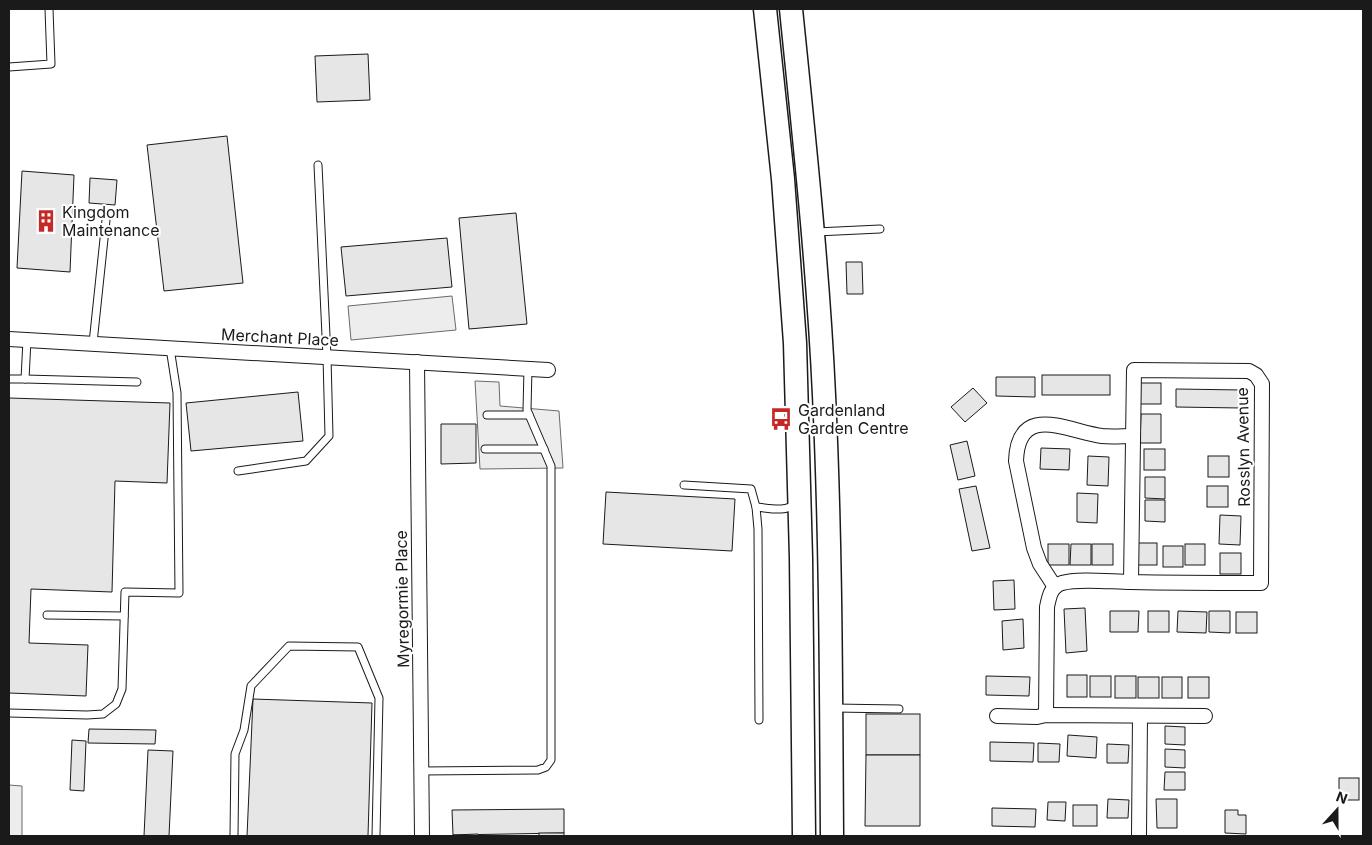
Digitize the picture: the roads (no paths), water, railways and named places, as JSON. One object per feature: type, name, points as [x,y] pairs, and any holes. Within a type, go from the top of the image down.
[{"type":"main road","points":[[765,9],[783,179],[795,343],[799,492],[797,544],[804,836]]},
{"type":"main road","points":[[792,9],[813,232],[824,394],[830,611],[832,836]]},
{"type":"street","name":"Merchant Place","points":[[9,338],[548,370]]},
{"type":"street","name":"Myregormie Place","points":[[417,362],[422,836]]},
{"type":"street","name":"Rosslyn Avenue","points":[[1131,582],[1261,583],[1262,384],[1256,375],[1249,371],[1134,370],[1133,436]]},
{"type":"street","points":[[1046,715],[1047,607],[1049,596],[1055,587],[1062,583],[1078,581],[1131,582],[1133,436],[1103,436],[1055,425],[1042,424],[1031,427],[1022,434],[1016,447],[1016,461],[1032,538],[1040,564],[1055,587]]},
{"type":"street","points":[[997,716],[1205,716]]},
{"type":"street","points":[[1139,836],[1140,716]]},
{"type":"lane","points":[[9,67],[51,64],[49,9]]},
{"type":"lane","points":[[238,471],[306,461],[329,436],[318,166]]},
{"type":"lane","points":[[93,343],[106,220]]},
{"type":"lane","points":[[813,232],[880,230]]},
{"type":"lane","points":[[25,379],[27,340]]},
{"type":"lane","points":[[9,713],[87,716],[104,714],[116,704],[122,688],[125,592],[179,593],[177,393],[170,348]]},
{"type":"lane","points":[[421,771],[538,770],[546,767],[551,760],[551,466],[527,410],[528,368]]},
{"type":"lane","points":[[9,379],[136,382]]},
{"type":"lane","points":[[487,415],[529,415]]},
{"type":"lane","points":[[485,449],[544,449]]},
{"type":"lane","points":[[684,485],[751,489],[756,508],[758,530],[759,720]]},
{"type":"lane","points":[[756,508],[786,512],[796,503],[799,492]]},
{"type":"lane","points":[[46,614],[124,616]]},
{"type":"lane","points":[[234,836],[235,754],[244,730],[251,686],[289,646],[358,647],[380,698],[376,836]]},
{"type":"lane","points":[[831,708],[899,709]]},
{"type":"place","name":"Kingdom Maintenance","points":[[46,221]]},
{"type":"place","name":"Gardenland Garden Centre","points":[[781,419]]}]
